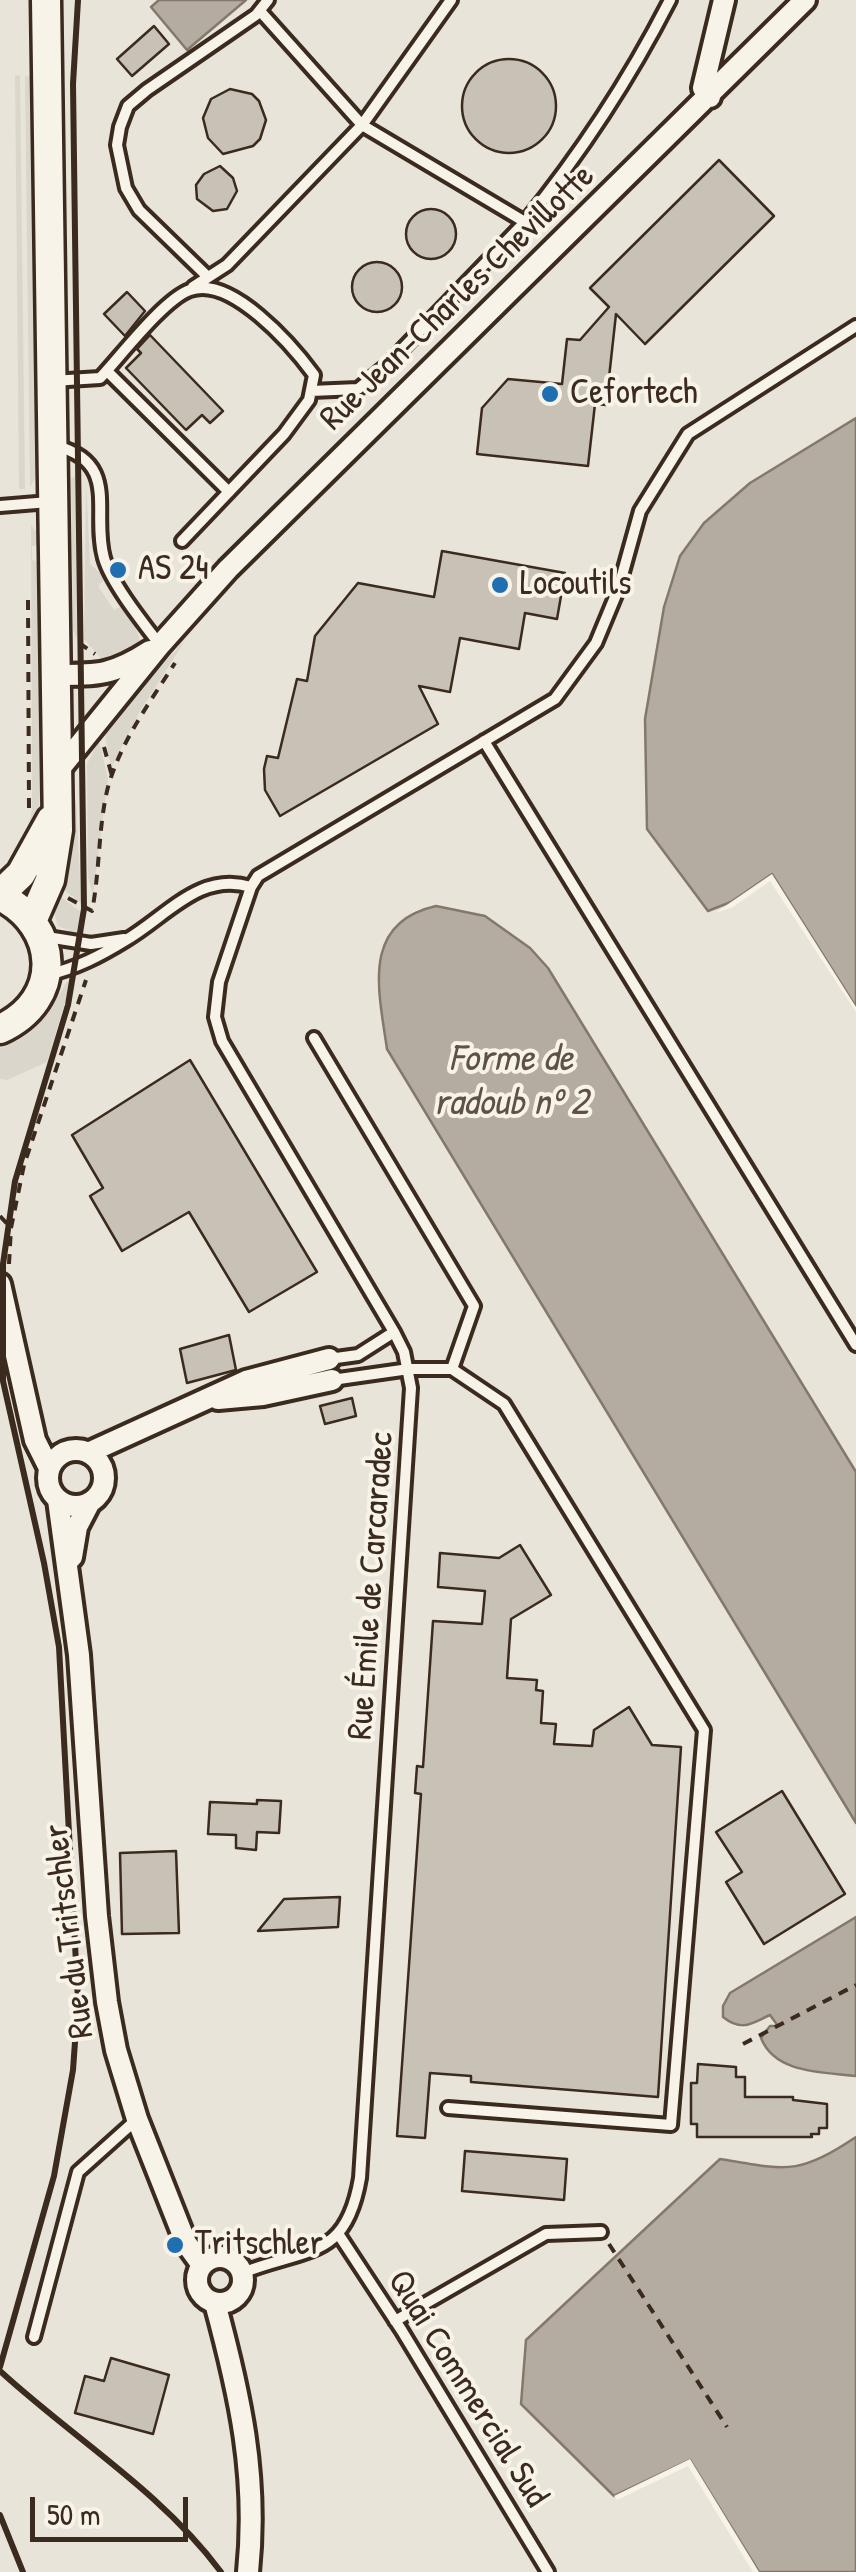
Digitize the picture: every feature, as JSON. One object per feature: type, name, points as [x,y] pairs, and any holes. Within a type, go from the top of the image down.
[{"type":"street","points":[[38,928],[57,847],[58,771],[46,0]]},
{"type":"street","points":[[710,97],[703,88],[724,0]]},
{"type":"street","name":"Rue Jean-Charles Chevillotte","points":[[58,771],[160,644],[254,544],[805,0]]},
{"type":"street","name":"Rue Jean-Charles Chevillotte","points":[[56,675],[110,673],[123,669],[160,644]]},
{"type":"street","points":[[0,1029],[29,1010],[46,976],[47,956],[38,928],[18,904],[0,894],[21,874],[37,850],[57,805]]},
{"type":"street","points":[[1,1288],[36,1440],[49,1468],[50,1488],[58,1500],[77,1506],[90,1502],[134,1434]]},
{"type":"street","points":[[49,1468],[57,1457],[134,1434],[211,1399],[263,1395],[330,1369]]},
{"type":"street","points":[[31,1418],[101,1466],[104,1476]]},
{"type":"street","name":"Rue du Tritschler","points":[[58,1500],[79,1654],[104,1982],[116,2050],[186,2243],[202,2265]]},
{"type":"street","name":"Rue du Tritschler","points":[[69,1573],[78,1528],[90,1502]]},
{"type":"street","points":[[208,2260],[232,2260],[242,2272],[242,2288],[231,2300],[216,2303],[198,2288],[196,2280],[208,2260]]},
{"type":"street","points":[[216,2303],[250,2461],[252,2518],[248,2572]]},
{"type":"lane","points":[[208,277],[139,210],[126,188],[117,144],[120,126],[128,106],[260,11],[268,0]]},
{"type":"lane","points":[[51,381],[100,378],[170,303],[227,266],[362,125],[451,0]]},
{"type":"lane","points":[[311,391],[358,389],[386,366],[525,222],[572,164],[637,65],[670,0]]},
{"type":"lane","points":[[260,11],[362,125],[525,222]]},
{"type":"lane","points":[[182,541],[284,434],[309,400],[314,374],[240,300],[222,291],[188,290]]},
{"type":"lane","points":[[46,976],[86,964],[200,888],[230,881],[251,887],[258,876],[555,699],[596,643],[618,590],[640,511],[688,434],[856,326]]},
{"type":"lane","points":[[108,370],[229,492]]},
{"type":"lane","points":[[52,446],[68,450],[91,466],[99,480],[104,559],[136,615],[160,644]]},
{"type":"lane","points":[[0,506],[52,502]]},
{"type":"lane","points":[[484,741],[856,1345]]},
{"type":"lane","name":"Rue Émile de Carcaradec","points":[[251,887],[220,982],[214,1016],[222,1041],[394,1332],[408,1369],[411,1410],[360,2178],[349,2222],[339,2235]]},
{"type":"lane","points":[[38,928],[92,944],[130,938]]},
{"type":"lane","points":[[314,1038],[474,1306],[452,1369]]},
{"type":"lane","points":[[330,1369],[394,1332]]},
{"type":"lane","points":[[330,1369],[452,1369],[504,1404],[704,1730],[671,2126],[448,2108]]},
{"type":"lane","points":[[34,2338],[78,2172],[138,2119]]},
{"type":"lane","points":[[396,2321],[546,2234],[601,2232]]},
{"type":"lane","points":[[242,2272],[319,2247],[339,2235]]},
{"type":"lane","name":"Quai Commercial Sud","points":[[339,2235],[396,2321],[548,2572]]},
{"type":"path","points":[[1,1288],[8,1270],[24,1164],[86,980],[86,964]]},
{"type":"path","points":[[0,1216],[12,1228]]},
{"type":"path","points":[[743,2044],[856,1985]]},
{"type":"path","points":[[601,2232],[728,2427]]},
{"type":"shaded area","points":[[0,0],[856,0],[856,418],[807,448],[772,874],[856,1007],[856,1472],[548,968],[530,948],[485,916],[435,906],[413,911],[377,983],[387,1049],[399,1072],[856,1823],[856,1917],[731,1993],[723,2006],[723,2017],[744,2028],[770,2014],[779,2027],[764,2047],[783,2063],[856,2076],[856,2137],[824,2158],[788,2170],[719,2159],[526,2340],[521,2405],[690,2459],[759,2572],[0,2572]]},
{"type":"shaded area","points":[[15,75],[20,76],[25,489],[19,489]]},
{"type":"shaded area","points":[[25,76],[32,77],[37,448],[37,475],[30,487]]},
{"type":"shaded area","points":[[75,476],[77,639],[73,629],[71,479]]},
{"type":"shaded area","points":[[86,479],[90,564],[106,578],[98,586],[114,610],[122,606],[140,644],[131,654],[105,663],[84,639]]},
{"type":"shaded area","points":[[31,525],[39,535],[38,545],[32,546],[32,560],[37,561],[41,790],[37,819],[25,846],[32,809]]},
{"type":"shaded area","points":[[186,639],[139,713],[111,768],[105,734],[132,697]]},
{"type":"shaded area","points":[[99,741],[108,779],[93,894],[88,878],[87,764]]},
{"type":"shaded area","points":[[76,798],[81,903],[59,886]]},
{"type":"shaded area","points":[[56,893],[82,913],[79,934],[58,926],[53,909]]},
{"type":"shaded area","points":[[72,979],[47,1062],[7,1080],[0,1079],[0,1048],[32,1031]]},
{"type":"water","points":[[159,0],[246,0],[187,50],[151,7]]},
{"type":"water","points":[[856,418],[856,1007],[772,874],[731,902],[708,911],[647,829],[645,719],[664,607],[680,556],[704,523],[750,483]]},
{"type":"water","name":"Forme de radoub nº 2","points":[[436,906],[485,916],[530,948],[548,968],[856,1472],[856,1823],[387,1049],[379,983],[385,944],[395,928],[412,915]]},
{"type":"water","points":[[856,1917],[856,2076],[802,2069],[777,2059],[761,2038],[770,2026],[778,2026],[770,2015],[741,2025],[723,2017],[723,2006],[730,1993]]},
{"type":"water","points":[[856,2137],[856,2572],[759,2572],[690,2460],[614,2496],[521,2404],[526,2340],[720,2159],[791,2167],[819,2158]]},
{"type":"pier","points":[[772,874],[856,1012],[770,881],[733,907],[715,913]]},
{"type":"pier","points":[[690,2459],[759,2572],[753,2572],[688,2466],[617,2500],[614,2496]]},
{"type":"building","points":[[154,26],[169,44],[132,76],[117,59]]},
{"type":"building","points":[[509,59],[527,63],[542,73],[552,88],[556,106],[552,124],[542,139],[527,149],[509,153],[491,149],[476,139],[466,124],[462,106],[466,88],[476,73],[491,63]]},
{"type":"building","points":[[230,89],[252,94],[266,120],[260,139],[253,146],[223,154],[208,138],[203,118],[211,99]]},
{"type":"building","points":[[719,160],[774,216],[645,344],[616,314],[606,405],[595,404],[588,466],[477,454],[482,408],[508,379],[562,384],[567,339],[580,340],[609,307],[590,288]]},
{"type":"building","points":[[220,166],[233,178],[237,191],[227,209],[213,211],[197,199],[196,185],[204,174]]},
{"type":"building","points":[[431,209],[449,216],[456,234],[449,252],[431,259],[413,252],[406,234],[413,216]]},
{"type":"building","points":[[377,262],[395,269],[402,287],[395,305],[377,312],[359,305],[352,287],[359,269]]},
{"type":"building","points":[[127,292],[145,311],[125,336],[104,314]]},
{"type":"building","points":[[150,335],[223,411],[210,423],[202,415],[186,430],[126,368],[141,353],[137,349]]},
{"type":"building","points":[[442,551],[565,573],[557,619],[525,613],[519,649],[460,638],[450,692],[419,686],[438,724],[280,816],[265,790],[264,769],[267,756],[278,758],[297,679],[307,681],[315,636],[358,583],[434,597]]},
{"type":"building","points":[[190,1060],[317,1272],[249,1312],[189,1212],[122,1251],[90,1196],[103,1188],[72,1135]]},
{"type":"building","points":[[229,1335],[236,1370],[187,1383],[180,1349]]},
{"type":"building","points":[[352,1398],[356,1416],[325,1424],[320,1406]]},
{"type":"building","points":[[520,1545],[551,1595],[511,1619],[507,1678],[537,1680],[536,1690],[543,1691],[541,1723],[556,1724],[554,1744],[592,1746],[594,1730],[629,1707],[652,1745],[681,1747],[658,2097],[471,2082],[471,2076],[430,2073],[425,2138],[397,2136],[421,1794],[415,1793],[417,1766],[423,1767],[433,1621],[482,1624],[485,1591],[438,1587],[440,1553],[499,1558]]},
{"type":"building","points":[[782,1791],[845,1894],[764,1944],[726,1882],[742,1872],[716,1832]]},
{"type":"building","points":[[257,1800],[281,1801],[279,1833],[257,1832],[256,1850],[236,1848],[236,1835],[208,1834],[210,1802],[257,1804]]},
{"type":"building","points":[[176,1851],[179,1933],[122,1934],[120,1853]]},
{"type":"building","points":[[340,1897],[338,1927],[258,1931],[284,1899]]},
{"type":"building","points":[[698,2064],[736,2067],[736,2077],[745,2077],[745,2097],[793,2097],[827,2104],[827,2128],[819,2128],[819,2134],[811,2134],[812,2137],[697,2137],[697,2124],[691,2124],[691,2083],[697,2083]]},
{"type":"building","points":[[465,2151],[567,2159],[564,2200],[462,2191]]},
{"type":"building","points":[[111,2358],[169,2375],[153,2434],[75,2413],[85,2376],[104,2381]]},
{"type":"railway","points":[[0,2367],[54,2176],[73,2070],[78,2000],[59,1647],[3,1381],[3,1264],[15,1181],[68,1005],[84,909],[73,84],[78,0]]},
{"type":"railway","points":[[0,2371],[172,2516],[221,2572]]},
{"type":"railway","points":[[0,2515],[23,2572]]},
{"type":"place","name":"Cefortech","points":[[550,394]]},
{"type":"place","name":"AS 24","points":[[118,570]]},
{"type":"place","name":"Locoutils","points":[[500,585]]},
{"type":"place","name":"Tritschler","points":[[175,2245]]}]
